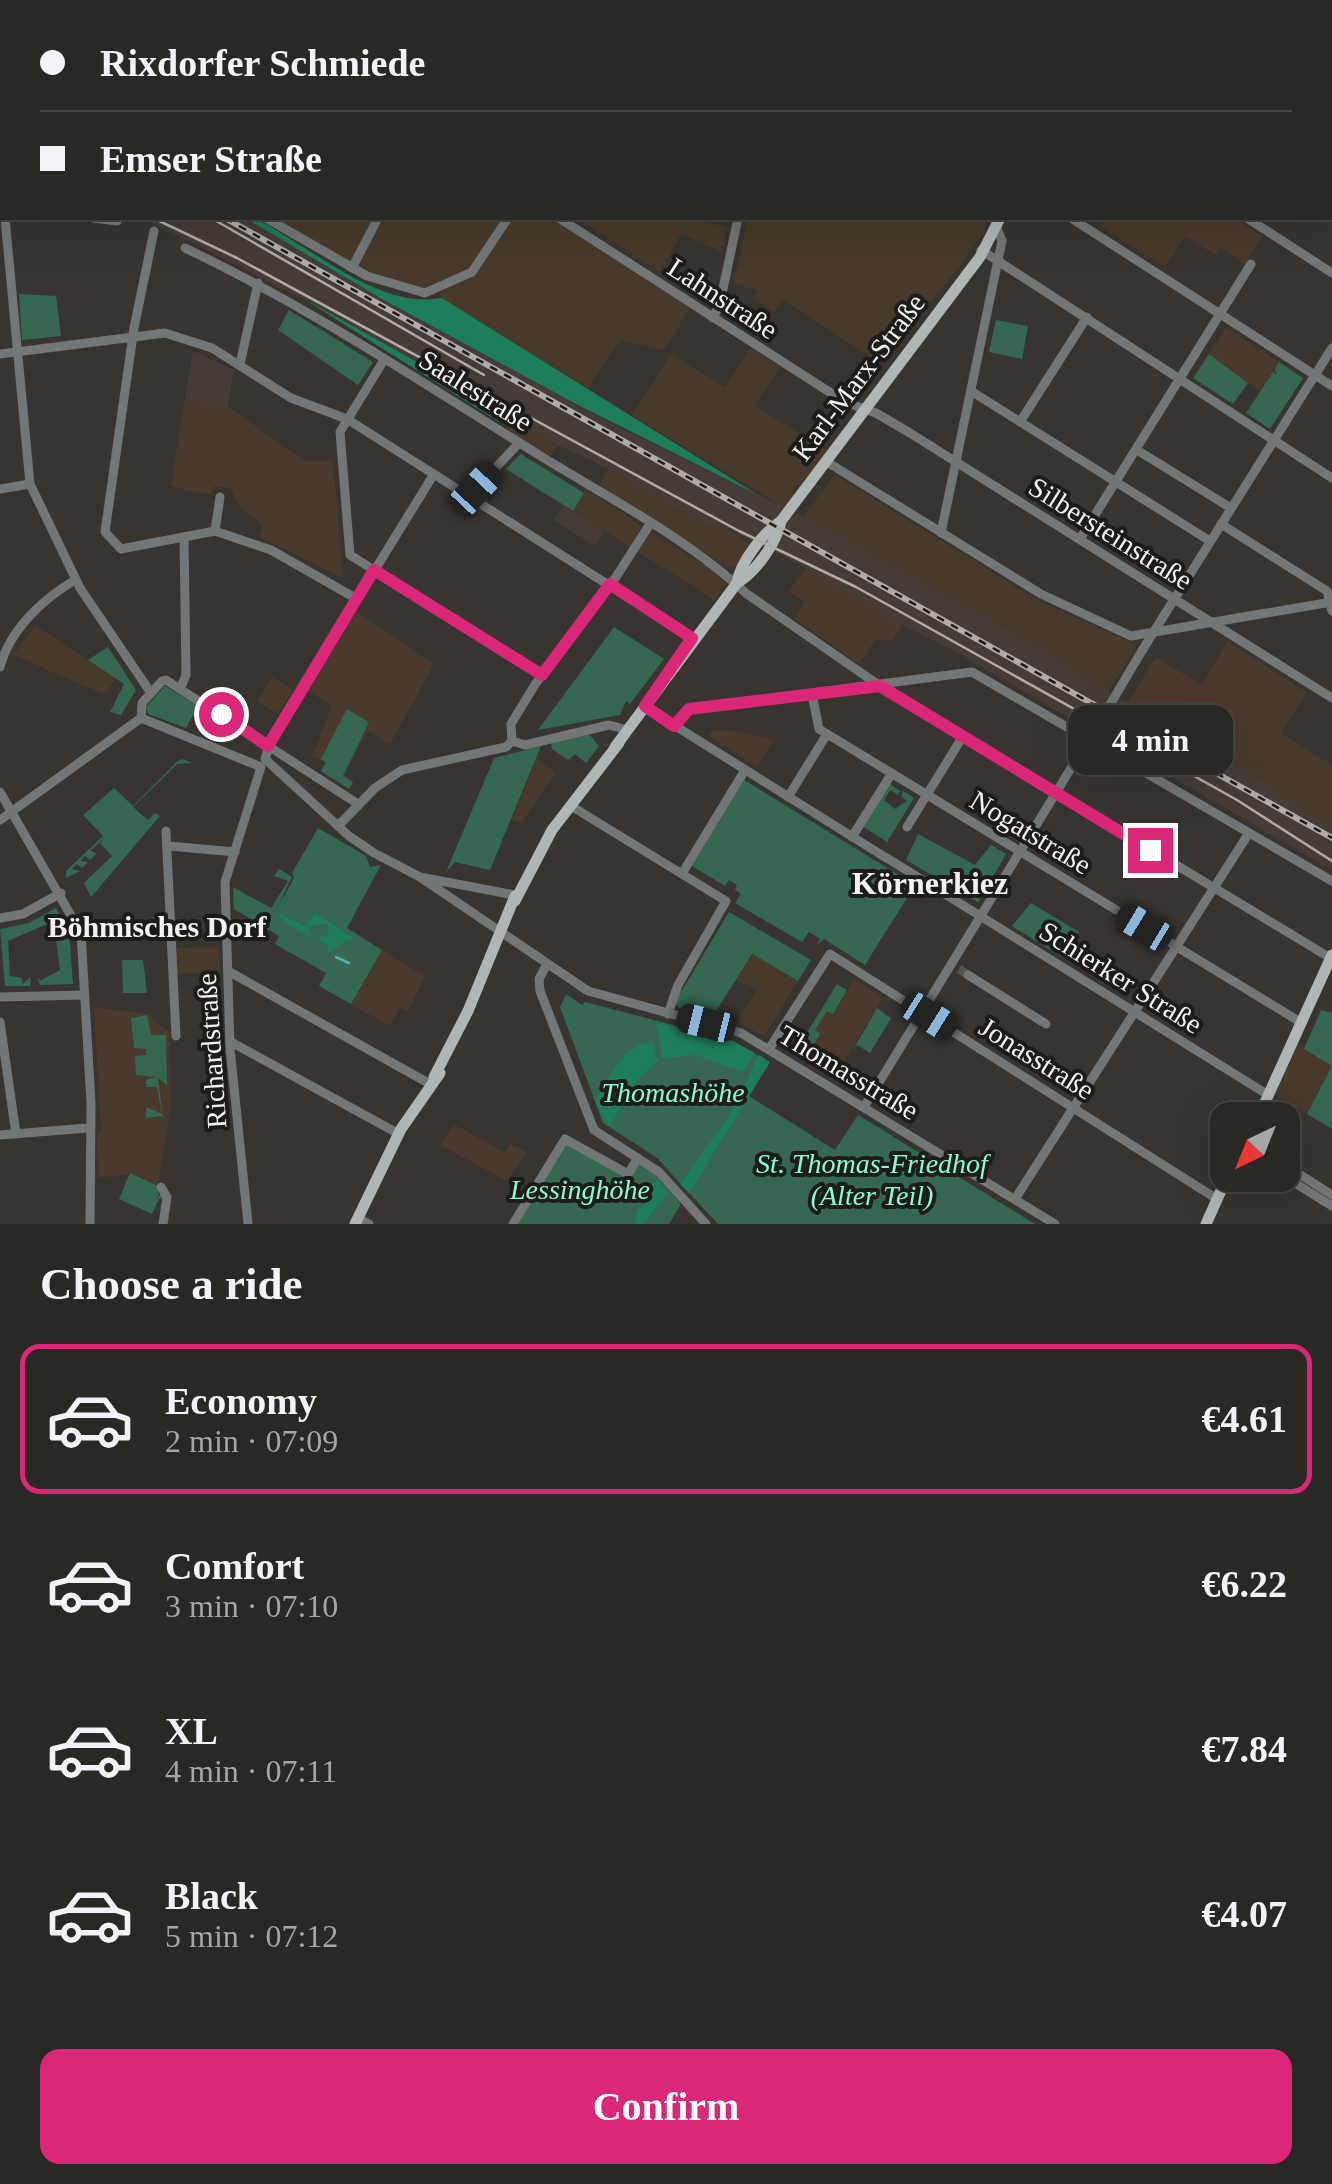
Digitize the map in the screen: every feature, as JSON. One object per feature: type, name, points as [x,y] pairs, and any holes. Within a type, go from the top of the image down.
[{"type":"main road","name":"Karl-Marx-Straße","points":[[362,1223],[412,1116],[443,1061],[525,880],[571,806],[695,637],[776,538],[782,521],[973,262],[998,222]]},
{"type":"main road","name":"Karl-Marx-Straße","points":[[615,746],[645,706]]},
{"type":"main road","points":[[1265,1102],[1332,957]]},
{"type":"main road","points":[[1262,1102],[1278,1076]]},
{"type":"main road","name":"Karl-Marx-Straße","points":[[362,1223],[398,1134],[412,1116]]},
{"type":"main road","points":[[1206,1224],[1220,1192]]},
{"type":"street","points":[[2,220],[7,318],[15,352],[30,484],[75,580],[151,693]]},
{"type":"street","points":[[110,220],[118,221]]},
{"type":"street","points":[[269,220],[352,268],[412,292],[430,292],[472,272],[507,220]]},
{"type":"street","points":[[352,268],[377,220]]},
{"type":"street","name":"Lahnstraße","points":[[563,220],[865,411]]},
{"type":"street","points":[[713,318],[720,303],[738,220]]},
{"type":"street","points":[[1074,220],[1332,386]]},
{"type":"street","points":[[1250,220],[1332,273]]},
{"type":"street","name":"Karl-Marx-Straße","points":[[941,532],[1002,240],[998,222]]},
{"type":"street","points":[[154,230],[133,336],[104,526],[119,549],[214,531],[275,552],[357,598]]},
{"type":"street","name":"Saalestraße","points":[[185,248],[258,283],[519,443],[650,524],[880,686],[1332,957]]},
{"type":"street","points":[[981,250],[1332,478]]},
{"type":"street","points":[[1080,539],[1251,264]]},
{"type":"street","points":[[240,364],[258,283]]},
{"type":"street","points":[[1020,422],[1087,317]]},
{"type":"street","points":[[0,354],[170,334],[240,364],[291,398],[347,419],[695,637]]},
{"type":"street","points":[[864,1107],[922,1012],[960,969],[980,916],[1332,348]]},
{"type":"street","points":[[384,360],[340,435],[349,552],[542,675]]},
{"type":"street","points":[[971,391],[1210,541]]},
{"type":"street","name":"Silbersteinstraße","points":[[865,411],[876,412],[1332,698]]},
{"type":"street","points":[[469,496],[519,443]]},
{"type":"street","points":[[1137,450],[1230,508]]},
{"type":"street","points":[[827,462],[1041,594],[1131,636],[1152,636],[1331,605],[1329,593],[1221,524]]},
{"type":"street","name":"Richardstraße","points":[[248,1224],[231,1042],[224,882],[268,746],[434,474]]},
{"type":"street","points":[[0,502],[4,488],[30,484]]},
{"type":"street","points":[[214,531],[220,497]]},
{"type":"street","points":[[928,525],[944,517]]},
{"type":"street","points":[[338,826],[402,770],[506,747],[512,741],[511,724],[542,675],[650,524]]},
{"type":"street","points":[[181,687],[186,674],[184,537]]},
{"type":"street","points":[[0,667],[4,653],[36,608],[75,580]]},
{"type":"street","points":[[1316,605],[1319,586]]},
{"type":"street","points":[[674,726],[689,709],[972,672],[1332,881]]},
{"type":"street","points":[[141,718],[141,706],[164,681],[181,687],[361,802]]},
{"type":"street","points":[[788,797],[826,734],[816,724],[812,694]]},
{"type":"street","name":"Schierker Straße","points":[[645,706],[1265,1093]]},
{"type":"street","points":[[141,718],[261,761],[376,854],[420,877],[516,898]]},
{"type":"street","points":[[0,820],[141,718]]},
{"type":"street","points":[[512,741],[525,744],[610,725],[624,730]]},
{"type":"street","name":"Nogatstraße","points":[[826,734],[1302,1022]]},
{"type":"street","points":[[907,827],[962,736]]},
{"type":"street","points":[[683,872],[746,770]]},
{"type":"street","points":[[852,836],[892,774]]},
{"type":"street","points":[[0,792],[81,933],[91,1102],[90,1224]]},
{"type":"street","points":[[571,806],[683,872],[726,904],[678,985],[668,1014]]},
{"type":"street","points":[[166,831],[176,1036]]},
{"type":"street","points":[[1014,1199],[1250,833]]},
{"type":"street","points":[[168,846],[234,852]]},
{"type":"street","name":"Thomasstraße","points":[[420,877],[546,966],[593,994],[735,1030],[1055,1224]]},
{"type":"street","points":[[0,918],[28,912],[61,893]]},
{"type":"street","name":"Jonasstraße","points":[[769,1049],[824,958],[833,955],[1217,1199]]},
{"type":"street","points":[[546,966],[539,988],[593,1127],[660,1172],[706,1224]]},
{"type":"street","points":[[960,969],[1046,1024]]},
{"type":"street","points":[[228,971],[240,974],[432,1081]]},
{"type":"street","points":[[0,996],[84,994]]},
{"type":"street","points":[[0,1022],[16,1134]]},
{"type":"street","points":[[231,1042],[398,1134]]},
{"type":"street","points":[[0,1135],[88,1128]]},
{"type":"street","points":[[513,1224],[565,1139],[628,1174],[638,1158]]},
{"type":"street","points":[[1300,1175],[1332,1195]]},
{"type":"street","points":[[1300,1186],[1332,1206]]},
{"type":"street","points":[[161,1187],[167,1197],[163,1224]]},
{"type":"shaded area","points":[[146,220],[248,220],[382,299],[612,424],[822,526],[1047,651],[1215,758],[1219,753],[1246,770],[1332,829],[1332,870],[949,648],[855,601],[806,568],[725,527],[706,526],[603,466],[558,445],[516,414],[499,411],[304,299]]},
{"type":"shaded area","points":[[277,220],[373,220],[350,262]]},
{"type":"shaded area","points":[[381,220],[503,220],[471,268],[454,279],[421,290],[357,266]]},
{"type":"shaded area","points":[[512,220],[554,220],[690,308],[664,350],[620,340],[588,388],[442,298],[440,292],[476,273]]},
{"type":"shaded area","points":[[580,220],[682,220],[728,226],[722,252],[681,234],[660,272]]},
{"type":"shaded area","points":[[748,220],[987,220],[956,271],[880,364],[783,299],[774,312],[753,299],[758,291],[734,283]]},
{"type":"shaded area","points":[[1104,220],[1197,220],[1165,267],[1100,226]]},
{"type":"shaded area","points":[[1197,220],[1237,220],[1263,236],[1245,264],[1220,248],[1215,255],[1185,236]]},
{"type":"shaded area","points":[[1226,328],[1279,362],[1275,369],[1279,373],[1272,373],[1260,391],[1209,354]]},
{"type":"shaded area","points":[[750,348],[780,367],[755,406],[828,451],[801,484],[793,486],[793,497],[785,508],[632,415],[671,354],[725,387]]},
{"type":"shaded area","points":[[193,351],[234,370],[227,409],[185,399]]},
{"type":"shaded area","points":[[185,399],[227,406],[306,462],[333,461],[343,578],[259,536],[263,526],[238,504],[231,489],[214,486],[212,494],[202,494],[171,486]]},
{"type":"shaded area","points":[[516,414],[558,445],[549,458],[505,430]]},
{"type":"shaded area","points":[[609,469],[706,526],[724,527],[752,546],[738,565],[729,568],[598,488]]},
{"type":"shaded area","points":[[835,475],[1039,601],[1137,645],[1108,692],[1047,651],[803,517]]},
{"type":"shaded area","points":[[586,490],[642,526],[630,547],[573,511]]},
{"type":"shaded area","points":[[563,506],[605,531],[595,546],[554,520]]},
{"type":"shaded area","points":[[649,532],[725,577],[728,583],[715,600],[638,552]]},
{"type":"shaded area","points":[[806,568],[903,625],[892,640],[875,640],[859,664],[794,618],[805,602],[789,591]]},
{"type":"shaded area","points":[[357,612],[434,664],[390,744],[368,731],[345,772],[312,756],[332,706],[308,691]]},
{"type":"shaded area","points":[[35,625],[115,678],[105,695],[14,655]]},
{"type":"shaded area","points":[[1228,642],[1298,687],[1258,761],[1250,757],[1242,768],[1220,753],[1216,758],[1127,703],[1156,657],[1201,685]]},
{"type":"shaded area","points":[[272,676],[293,690],[278,713],[257,701]]},
{"type":"shaded area","points":[[1298,687],[1307,692],[1281,733],[1332,765],[1332,829],[1242,768],[1250,756],[1258,761]]},
{"type":"shaded area","points":[[712,730],[774,740],[757,767],[708,736]]},
{"type":"shaded area","points":[[537,758],[556,773],[521,823],[512,820]]},
{"type":"shaded area","points":[[219,947],[220,972],[177,974],[176,948]]},
{"type":"shaded area","points":[[382,950],[425,976],[408,1011],[400,1008],[390,1026],[351,1004]]},
{"type":"shaded area","points":[[752,954],[798,981],[764,1036],[737,1022],[758,989],[736,980]]},
{"type":"shaded area","points":[[854,979],[883,998],[833,1079],[805,1059],[820,1034],[815,1030],[827,1010],[833,1013]]},
{"type":"shaded area","points":[[94,1007],[147,1014],[169,1033],[171,1102],[158,1186],[131,1174],[98,1178],[97,1136],[101,1132]]},
{"type":"shaded area","points":[[1298,1045],[1332,1066],[1307,1114],[1300,1109],[1300,1102],[1288,1102],[1276,1094]]},
{"type":"shaded area","points":[[453,1124],[504,1152],[511,1144],[527,1152],[507,1181],[441,1145]]},
{"type":"green space","points":[[248,220],[266,224],[341,271],[381,290],[421,299],[442,298],[758,495],[578,405],[382,299]]},
{"type":"green space","points":[[19,294],[56,296],[61,336],[22,340]]},
{"type":"green space","points":[[304,299],[503,410],[499,422]]},
{"type":"green space","points":[[289,310],[373,362],[358,385],[278,330]]},
{"type":"green space","points":[[996,320],[1028,326],[1022,359],[989,352]]},
{"type":"green space","points":[[1209,354],[1248,383],[1233,404],[1193,378]]},
{"type":"green space","points":[[1279,362],[1303,378],[1270,429],[1246,413],[1273,372],[1277,375]]},
{"type":"green space","points":[[521,454],[584,493],[573,511],[506,469]]},
{"type":"green space","points":[[614,627],[664,659],[630,704],[626,701],[620,715],[538,730]]},
{"type":"green space","points":[[108,647],[136,690],[121,715],[110,712],[124,684],[88,660]]},
{"type":"green space","points":[[165,686],[198,706],[186,728],[148,714],[146,707]]},
{"type":"green space","points":[[347,709],[369,722],[343,776],[353,782],[349,789],[321,771],[326,762],[321,759]]},
{"type":"green space","points":[[589,734],[599,746],[586,763],[575,754],[568,760],[552,749],[551,743]]},
{"type":"green space","points":[[541,746],[490,870],[455,862],[446,872],[494,758]]},
{"type":"green space","points":[[182,759],[192,763],[177,764],[133,807],[148,820],[155,813],[160,816],[91,897],[84,883],[112,856],[100,843],[105,837],[90,851],[97,853],[90,860],[85,856],[80,861],[88,862],[82,868],[77,864],[72,869],[80,871],[66,878],[66,871],[103,836],[83,815],[114,788],[133,806]]},
{"type":"green space","points":[[744,780],[915,885],[865,965],[824,939],[817,945],[820,939],[809,932],[802,942],[735,903],[741,894],[735,890],[737,885],[729,880],[725,886],[692,866]]},
{"type":"green space","points":[[889,783],[900,791],[898,795],[890,790],[884,800],[895,809],[907,801],[901,796],[903,791],[914,798],[887,842],[862,826]]},
{"type":"green space","points":[[318,828],[366,856],[370,867],[381,865],[347,928],[382,950],[351,1004],[319,986],[326,973],[275,944],[279,936],[234,909],[233,887],[271,908],[288,881],[274,876],[279,869],[292,877],[276,910],[284,895],[288,896],[285,894],[294,878],[292,873]]},
{"type":"green space","points":[[918,834],[975,865],[991,845],[1006,854],[978,902],[906,860]]},
{"type":"green space","points":[[1031,903],[1079,932],[1063,958],[1012,926]]},
{"type":"green space","points":[[56,908],[69,932],[73,984],[40,985],[37,977],[40,981],[60,970],[55,932],[45,925],[8,941],[10,976],[22,978],[23,984],[30,977],[31,986],[5,986],[0,929],[29,923]]},
{"type":"green space","points":[[277,911],[304,927],[315,913],[357,940],[348,939],[327,954],[328,946],[317,938],[329,934],[327,923],[308,927],[313,938],[287,924]]},
{"type":"green space","points":[[729,912],[811,960],[798,981],[752,954],[713,1016],[679,1008],[675,1002]]},
{"type":"green space","points":[[122,960],[143,960],[147,993],[123,993]]},
{"type":"green space","points":[[837,984],[847,990],[833,1014],[827,1011],[815,1030],[820,1034],[812,1047],[802,1041]]},
{"type":"green space","points":[[566,994],[582,1005],[585,1002],[727,1039],[770,1062],[749,1096],[835,1150],[858,1115],[1035,1224],[718,1224],[657,1158],[603,1123],[560,1007]]},
{"type":"green space","points":[[877,1008],[891,1018],[870,1053],[857,1045],[852,1052]]},
{"type":"green space","points":[[1321,1010],[1332,1013],[1332,1066],[1304,1049]]},
{"type":"green space","points":[[147,1015],[151,1035],[166,1035],[167,1085],[158,1078],[163,1120],[162,1116],[146,1118],[146,1107],[162,1114],[157,1087],[146,1087],[146,1080],[156,1077],[136,1075],[135,1056],[146,1055],[146,1049],[134,1048],[131,1018]]},
{"type":"green space","points":[[656,1023],[733,1041],[755,1053],[743,1072],[695,1055],[663,1059]]},
{"type":"green space","points":[[652,1041],[658,1061],[639,1078],[609,1127],[595,1101],[625,1056]]},
{"type":"green space","points":[[759,1055],[770,1062],[689,1193],[680,1184],[729,1116]]},
{"type":"green space","points":[[1332,1066],[1332,1129],[1307,1114]]},
{"type":"green space","name":"Lessinghöhe","points":[[569,1141],[629,1177],[639,1164],[655,1174],[681,1204],[669,1224],[518,1224]]},
{"type":"green space","points":[[130,1173],[158,1186],[159,1197],[161,1190],[165,1199],[159,1199],[152,1214],[119,1199]]},
{"type":"green space","points":[[658,1181],[668,1193],[643,1224],[635,1224],[637,1211],[646,1202],[647,1186]]},
{"type":"waterway","points":[[336,957],[349,963]]},
{"type":"tunnel","points":[[959,969],[968,975]]},
{"type":"tram line","points":[[157,220],[237,258],[739,531],[856,587],[1237,800],[1332,861]]},
{"type":"tram line","points":[[214,220],[484,375]]},
{"type":"railway","points":[[229,220],[1332,838]]},
{"type":"district","name":"Körnerkiez","points":[[930,883]]},
{"type":"district","name":"Böhmisches Dorf","points":[[157,927]]},
{"type":"route","points":[[221,714],[268,746],[374,570],[542,675],[610,584],[692,638],[645,706],[674,726],[681,713],[689,709],[880,686],[1150,850]]},
{"type":"park label","name":"Thomashöhe","points":[[673,1092]]},
{"type":"park label","name":"St. Thomas-Friedhof (Alter Teil)","points":[[872,1179]]}]
